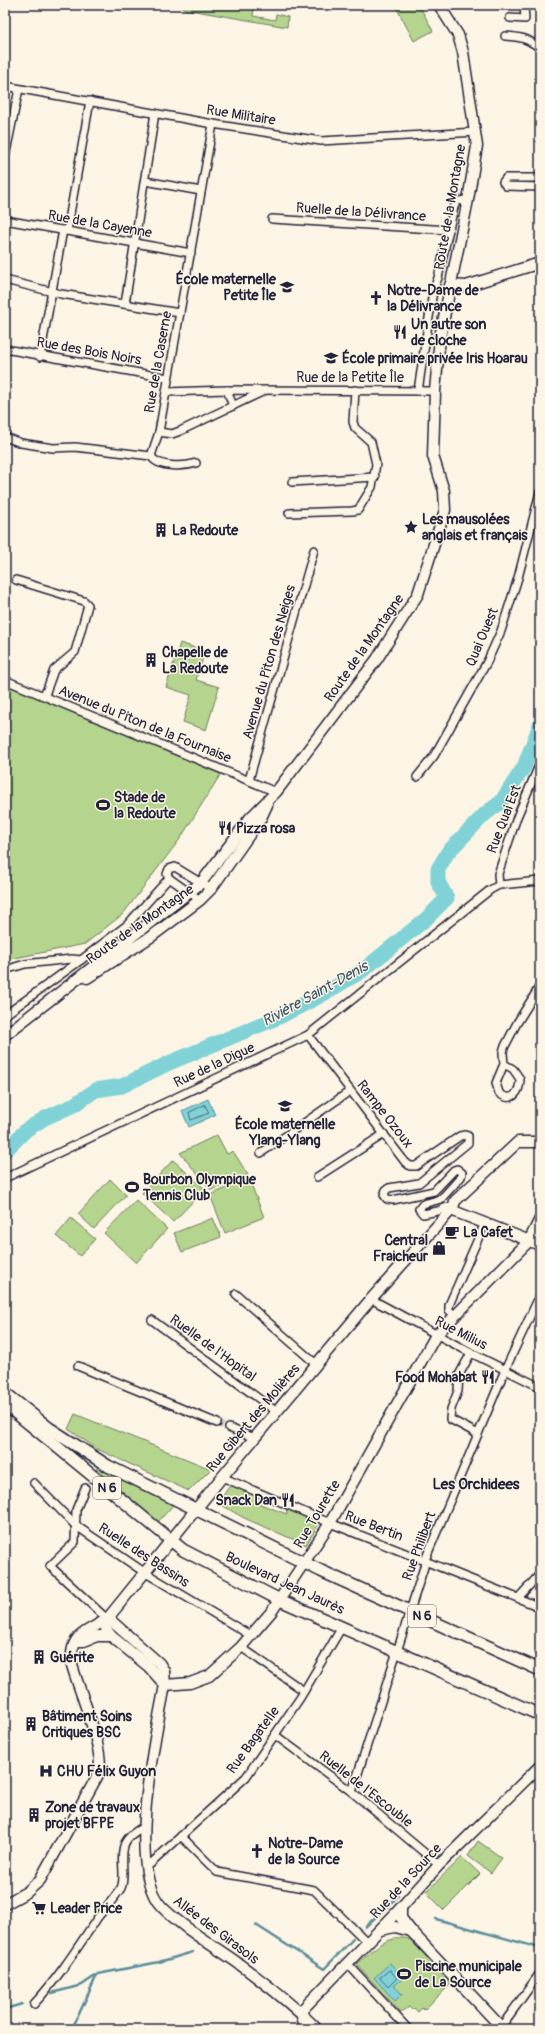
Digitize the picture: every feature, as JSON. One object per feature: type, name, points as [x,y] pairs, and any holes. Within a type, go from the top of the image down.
[{"type":"main road","name":"Route de la Montagne","points":[[5,1035],[190,894],[201,883],[250,818],[273,795],[377,659],[418,594],[445,510],[444,491],[433,456],[435,391],[440,337],[468,200],[477,146],[463,52],[455,29],[439,5]]},
{"type":"main road","points":[[450,285],[466,286],[540,263]]},
{"type":"main road","name":"Route de la Montagne","points":[[54,999],[104,968],[200,900],[211,889],[261,818],[273,795]]},
{"type":"main road","name":"Rue Gibert des Molières","points":[[76,1641],[84,1631],[107,1619],[222,1477],[371,1299],[451,1210],[455,1201],[518,1142],[540,1142]]},
{"type":"main road","points":[[451,1210],[540,1245]]},
{"type":"main road","name":"Rue Tourette","points":[[165,1685],[190,1683],[208,1676],[241,1647],[280,1600],[303,1562],[314,1550],[330,1523],[436,1335],[529,1241],[540,1218]]},
{"type":"main road","name":"N 6","points":[[5,1393],[46,1431]]},
{"type":"main road","name":"N 6","points":[[5,1404],[46,1431]]},
{"type":"main road","name":"Boulevard Jean Jaurès","points":[[46,1431],[98,1460],[303,1562],[540,1670]]},
{"type":"main road","name":"Boulevard Jean Jaurès","points":[[46,1431],[183,1550],[280,1600],[397,1650],[540,1715]]},
{"type":"main road","points":[[107,1619],[106,1629],[110,1636],[148,1666],[165,1685]]},
{"type":"main road","points":[[107,1619],[159,1663],[164,1671],[165,1685]]},
{"type":"main road","points":[[5,1904],[27,1892],[40,1880],[99,1773],[100,1766],[98,1746],[72,1665],[76,1641],[84,1641],[97,1636],[110,1636]]},
{"type":"main road","name":"Allée des Girasols","points":[[165,1685],[150,1769],[145,1826],[144,1845],[146,1868],[152,1891],[161,1906],[249,1971],[300,2012],[317,2029]]},
{"type":"main road","name":"Rue de la Source","points":[[300,2012],[379,1930],[393,1923],[401,1908],[440,1864],[537,1768],[540,1761]]},
{"type":"main road","points":[[401,1908],[401,1918],[411,1931],[502,2028]]},
{"type":"main road","points":[[393,1923],[411,1931]]},
{"type":"street","points":[[510,18],[525,19],[524,5]]},
{"type":"street","points":[[505,36],[523,38],[540,48]]},
{"type":"street","name":"Rue Militaire","points":[[5,86],[213,124],[321,141],[476,132]]},
{"type":"street","points":[[5,157],[19,89]]},
{"type":"street","points":[[40,357],[51,291],[65,231],[90,101]]},
{"type":"street","points":[[124,304],[146,181],[155,113]]},
{"type":"street","name":"Rue de la Caserne","points":[[151,456],[159,432],[213,124]]},
{"type":"street","points":[[540,178],[506,178],[504,182],[506,186],[540,187]]},
{"type":"street","points":[[146,181],[201,191]]},
{"type":"street","points":[[418,390],[433,291],[455,204],[461,200],[468,200]]},
{"type":"street","name":"Ruelle de la Délivrance","points":[[272,219],[449,230]]},
{"type":"street","name":"Rue de la Cayenne","points":[[5,221],[191,253]]},
{"type":"street","points":[[5,280],[51,291],[180,313]]},
{"type":"street","name":"Rue des Bois Noirs","points":[[5,349],[40,357],[168,378]]},
{"type":"street","points":[[227,390],[233,406]]},
{"type":"street","name":"Rue de la Petite Île","points":[[166,392],[227,390],[435,391]]},
{"type":"street","name":"Rue de la Petite Île","points":[[159,432],[172,434],[176,433],[266,390]]},
{"type":"street","points":[[289,513],[358,510],[368,496],[375,477],[376,464],[371,442],[359,433],[353,422],[355,390]]},
{"type":"street","points":[[5,436],[21,443],[53,448],[75,447],[151,456],[157,462],[181,466],[196,463]]},
{"type":"street","points":[[292,482],[375,477]]},
{"type":"street","name":"Quai Ouest","points":[[417,777],[434,756],[487,662],[501,631],[518,578],[540,492]]},
{"type":"street","name":"Avenue du Piton des Neiges","points":[[249,780],[314,550]]},
{"type":"street","points":[[16,580],[84,601],[88,604],[75,652],[54,670],[46,692],[42,695]]},
{"type":"street","name":"Avenue du Piton de la Fournaise","points":[[5,680],[249,780],[273,795]]},
{"type":"street","name":"Rue Quai Est","points":[[500,885],[498,874],[517,817],[540,762]]},
{"type":"street","points":[[200,900],[169,878],[167,874],[169,868],[175,867],[211,889]]},
{"type":"street","points":[[5,1015],[128,925],[169,878]]},
{"type":"street","name":"Rue de la Digue","points":[[5,1178],[308,1035],[490,890],[500,885],[540,880]]},
{"type":"street","points":[[5,970],[25,964],[72,959],[81,960]]},
{"type":"street","points":[[504,1064],[512,1069],[520,1079],[517,1093],[514,1096],[507,1098],[499,1094],[496,1083],[504,1064],[504,1048],[517,1022],[540,986]]},
{"type":"street","name":"Rampe Ozoux","points":[[308,1035],[350,1091],[410,1166],[416,1166],[460,1136],[468,1136],[468,1143],[419,1183],[389,1188],[386,1190],[384,1195],[387,1199],[393,1200],[434,1191],[454,1170],[457,1169],[462,1173],[461,1177],[441,1198],[423,1204],[419,1209],[423,1214],[433,1213],[447,1208],[451,1210]]},
{"type":"street","points":[[261,1153],[350,1091]]},
{"type":"street","points":[[317,1177],[384,1134]]},
{"type":"street","points":[[455,1316],[449,1310],[449,1305],[485,1223]]},
{"type":"street","points":[[236,1294],[317,1365]]},
{"type":"street","name":"Rue Philibert","points":[[352,1792],[425,1560],[478,1434],[540,1295]]},
{"type":"street","name":"Rue Milius","points":[[371,1299],[436,1335],[540,1387]]},
{"type":"street","name":"Ruelle de l'Hopital","points":[[152,1320],[277,1412]]},
{"type":"street","points":[[471,1353],[459,1375],[458,1391],[450,1414],[450,1419],[478,1434]]},
{"type":"street","points":[[78,1366],[217,1423]]},
{"type":"street","points":[[229,1428],[255,1438]]},
{"type":"street","name":"Rue Bertin","points":[[222,1477],[330,1523],[519,1597],[540,1607]]},
{"type":"street","name":"Ruelle des Bassins","points":[[34,1483],[75,1525],[144,1572],[250,1635]]},
{"type":"street","points":[[85,1488],[76,1510],[75,1542],[50,1566],[107,1619]]},
{"type":"street","points":[[519,1597],[540,1574]]},
{"type":"street","name":"Rue Bagatelle","points":[[146,1868],[246,1777],[304,1691],[342,1627]]},
{"type":"street","points":[[241,1647],[304,1691]]},
{"type":"street","name":"Ruelle de l'Escouble","points":[[275,1735],[352,1792],[440,1864]]},
{"type":"street","points":[[34,2004],[48,1988],[120,1888],[123,1883],[124,1848],[126,1838],[133,1832],[145,1826]]},
{"type":"street","points":[[180,1836],[217,1872],[314,1890],[367,1942]]},
{"type":"street","points":[[347,1963],[408,2029]]},
{"type":"street","points":[[502,2028],[540,1973]]},
{"type":"street","points":[[300,2012],[304,2029]]},
{"type":"green space","points":[[182,5],[254,5],[253,16],[275,20],[276,14],[288,17],[287,27],[184,9]]},
{"type":"green space","points":[[395,5],[419,5],[433,31],[414,41]]},
{"type":"green space","points":[[180,643],[205,651],[196,680],[219,687],[206,730],[183,722],[191,695],[166,687]]},
{"type":"green space","name":"Stade de la Redoute","points":[[5,684],[222,772],[180,839],[123,914],[85,944],[5,960]]},
{"type":"green space","points":[[217,1135],[227,1154],[233,1151],[248,1175],[236,1182],[211,1190],[180,1153]]},
{"type":"green space","points":[[173,1160],[205,1189],[173,1222],[142,1193]]},
{"type":"green space","points":[[110,1179],[126,1195],[94,1229],[78,1214]]},
{"type":"green space","points":[[249,1179],[264,1217],[225,1233],[210,1195]]},
{"type":"green space","points":[[136,1200],[167,1229],[136,1263],[104,1233]]},
{"type":"green space","points":[[71,1218],[95,1239],[80,1256],[56,1236]]},
{"type":"green space","points":[[213,1218],[221,1237],[182,1252],[174,1233]]},
{"type":"green space","points":[[75,1414],[211,1469],[189,1491],[97,1449],[68,1429]]},
{"type":"green space","points":[[99,1466],[175,1503],[158,1522],[96,1469]]},
{"type":"green space","points":[[231,1484],[259,1496],[260,1504],[287,1514],[286,1507],[320,1522],[306,1545],[244,1518],[218,1503]]},
{"type":"green space","points":[[478,1841],[502,1858],[491,1873],[468,1856]]},
{"type":"green space","points":[[462,1857],[480,1874],[444,1910],[426,1892]]},
{"type":"green space","name":"Piscine municipale de La Source","points":[[397,1938],[411,1940],[451,1984],[424,2010],[422,2008],[418,2012],[414,2008],[412,2010],[409,2007],[401,2013],[356,1964],[384,1942]]},
{"type":"water","points":[[208,1099],[215,1115],[189,1127],[182,1111]]},
{"type":"water","points":[[390,1963],[403,1978],[394,1986],[402,1994],[395,2001],[374,1978]]},
{"type":"waterway","name":"Rivière Saint-Denis","points":[[5,1151],[26,1130],[45,1118],[72,1106],[96,1090],[122,1086],[169,1063],[279,1017],[318,997],[362,971],[426,919],[447,898],[438,882],[438,869],[448,852],[485,814],[501,802],[524,767],[540,725]]},
{"type":"waterway","points":[[365,1927],[398,1896]]},
{"type":"waterway","points":[[436,1919],[540,1948]]},
{"type":"waterway","points":[[256,1925],[324,1969],[353,1939]]},
{"type":"waterway","points":[[52,1993],[82,1985],[98,1974],[159,1962],[193,1952]]},
{"type":"waterway","points":[[72,2029],[97,1975]]},
{"type":"waterway","points":[[5,2009],[22,2004]]},
{"type":"tunnel","points":[[217,1423],[229,1428]]},
{"type":"place","name":"École maternelle Petite Île","points":[[287,287]]},
{"type":"place","name":"Notre-Dame de la Délivrance","points":[[376,298]]},
{"type":"place","name":"Un autre son de cloche","points":[[400,332]]},
{"type":"place","name":"École primaire privée Iris Hoarau","points":[[331,358]]},
{"type":"place","name":"Les mausolées anglais et français","points":[[411,527]]},
{"type":"place","name":"La Redoute","points":[[161,530]]},
{"type":"place","name":"Chapelle de La Redoute","points":[[151,660]]},
{"type":"place","name":"Stade de la Redoute","points":[[103,805]]},
{"type":"place","name":"Pizza rosa","points":[[225,828]]},
{"type":"place","name":"École maternelle Ylang-Ylang","points":[[285,1106]]},
{"type":"place","name":"Bourbon Olympique Tennis Club","points":[[132,1187]]},
{"type":"place","name":"La Cafet","points":[[452,1232]]},
{"type":"place","name":"Central Fraicheur","points":[[439,1248]]},
{"type":"place","name":"Food Mohabat","points":[[488,1377]]},
{"type":"place","name":"Snack Dan","points":[[288,1500]]},
{"type":"place","name":"Guérite","points":[[39,1657]]},
{"type":"place","name":"Bâtiment Soins Critiques BSC","points":[[31,1724]]},
{"type":"place","name":"CHU Félix Guyon","points":[[46,1771]]},
{"type":"place","name":"Zone de travaux projet BFPE","points":[[34,1815]]},
{"type":"place","name":"Notre-Dame de la Source","points":[[257,1851]]},
{"type":"place","name":"Leader Price","points":[[39,1908]]},
{"type":"place","name":"Piscine municipale de La Source","points":[[404,1974]]},
{"type":"district","name":"Les Orchidees","points":[[476,1484]]}]
